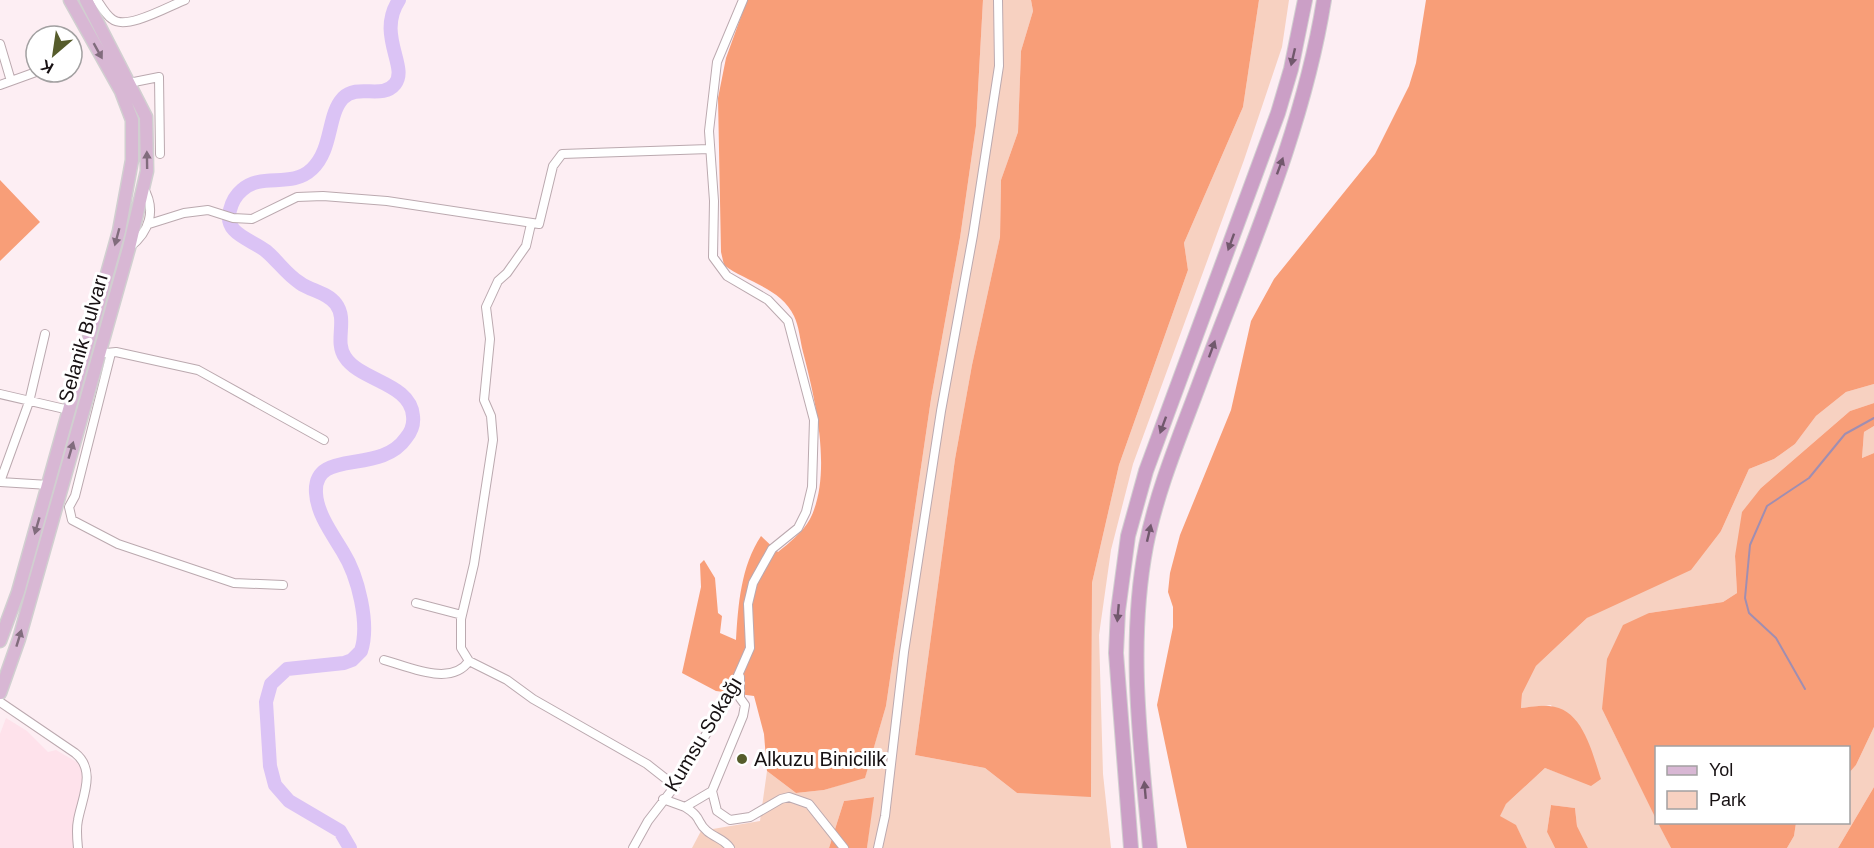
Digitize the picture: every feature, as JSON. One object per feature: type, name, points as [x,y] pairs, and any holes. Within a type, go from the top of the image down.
[{"type":"highway","points":[[1131,848],[1116,653],[1118,611],[1128,536],[1146,471],[1278,113],[1291,69],[1305,0]]},
{"type":"highway","points":[[1150,848],[1136,649],[1140,585],[1146,544],[1171,460],[1298,114],[1324,0]]},
{"type":"main road","name":"Selanik Bulvarı","points":[[0,693],[19,639],[105,353],[104,336],[129,248],[147,171],[146,117],[70,0]]},
{"type":"main road","name":"Selanik Bulvarı","points":[[0,641],[18,592],[119,231],[132,160],[132,120],[122,78],[86,0]]},
{"type":"main road","points":[[90,332],[104,336]]},
{"type":"street","points":[[97,0],[112,20],[120,23],[132,22],[185,0]]},
{"type":"street","points":[[741,669],[750,648],[748,604],[753,583],[772,549],[798,528],[806,512],[812,487],[814,420],[788,321],[768,300],[727,276],[713,257],[714,201],[708,131],[717,62],[743,0]]},
{"type":"street","points":[[878,848],[885,816],[904,652],[941,411],[973,235],[999,66],[998,0]]},
{"type":"street","points":[[0,44],[11,81]]},
{"type":"street","points":[[0,85],[24,76]]},
{"type":"street","points":[[122,78],[159,77],[160,154]]},
{"type":"street","points":[[148,224],[197,211],[252,219],[297,197],[323,196],[387,201],[539,224],[553,166],[562,154],[710,149]]},
{"type":"street","points":[[129,248],[146,233],[149,197],[143,187]]},
{"type":"street","points":[[531,224],[526,246],[507,273],[498,281],[486,307],[490,339],[484,400],[491,416],[493,440],[478,545],[462,615],[461,648],[470,661],[507,680],[533,699],[647,764],[675,786]]},
{"type":"street","points":[[45,334],[29,402],[0,482],[49,485]]},
{"type":"street","points":[[283,585],[234,583],[118,544],[72,520],[69,507],[75,496],[105,353],[198,370],[324,440]]},
{"type":"street","points":[[0,394],[69,410]]},
{"type":"street","points":[[416,603],[462,615]]},
{"type":"street","points":[[384,660],[446,675],[464,669],[470,661]]},
{"type":"street","name":"Kumsu Sokağı","points":[[633,848],[663,799],[675,786],[719,713],[741,669]]},
{"type":"street","name":"Kumsu Sokağı","points":[[663,799],[685,807],[712,791],[725,766],[743,716],[745,705],[740,698],[739,685],[741,669]]},
{"type":"street","points":[[0,702],[75,753],[85,764],[87,783],[76,829],[78,848]]},
{"type":"street","points":[[712,791],[717,811],[730,820],[760,813],[781,799],[789,797],[801,800],[819,815],[844,848]]},
{"type":"street","points":[[685,807],[698,815],[705,830],[726,841],[730,848]]},
{"type":"shaded area","points":[[747,0],[983,0],[976,126],[960,238],[931,399],[886,706],[865,778],[824,790],[796,793],[767,771],[764,734],[754,696],[716,691],[682,673],[701,587],[700,564],[704,560],[715,578],[718,613],[722,616],[720,633],[736,640],[742,586],[754,548],[761,536],[778,552],[800,533],[810,519],[817,501],[820,480],[820,436],[817,413],[794,316],[788,306],[772,292],[724,265],[721,252],[718,98],[726,58]]},
{"type":"shaded area","points":[[1031,0],[1259,0],[1243,107],[1184,243],[1188,270],[1119,465],[1092,583],[1091,797],[1017,793],[985,768],[915,755],[955,459],[972,365],[1000,237],[1001,180],[1018,132],[1021,51],[1033,11]]},
{"type":"shaded area","points":[[1426,0],[1874,0],[1874,384],[1846,392],[1816,416],[1795,444],[1774,459],[1749,469],[1721,531],[1691,570],[1587,618],[1536,666],[1522,694],[1521,708],[1549,706],[1561,709],[1570,715],[1578,723],[1590,745],[1601,779],[1591,786],[1545,768],[1506,804],[1500,816],[1516,825],[1527,848],[1187,848],[1157,705],[1173,627],[1173,607],[1168,592],[1170,573],[1180,535],[1231,410],[1251,321],[1274,279],[1375,154],[1409,86],[1416,63]]},
{"type":"shaded area","points":[[0,180],[40,222],[0,261]]},
{"type":"shaded area","points":[[1874,403],[1874,426],[1864,432],[1862,458],[1874,453],[1874,727],[1856,765],[1850,772],[1850,746],[1655,746],[1655,817],[1602,709],[1607,659],[1623,625],[1649,613],[1723,602],[1737,593],[1735,556],[1742,512],[1761,488],[1850,411]]},
{"type":"shaded area","points":[[6,718],[27,731],[48,752],[56,750],[80,764],[83,774],[73,833],[74,848],[0,848],[0,734]]},
{"type":"shaded area","points":[[1874,787],[1874,848],[1838,848]]},
{"type":"shaded area","points":[[874,797],[867,848],[829,848],[844,801]]},
{"type":"shaded area","points":[[1551,805],[1575,808],[1577,826],[1588,848],[1555,848],[1547,832]]},
{"type":"shaded area","points":[[1659,824],[1796,824],[1794,836],[1787,848],[1671,848]]},
{"type":"green space","points":[[983,0],[1031,0],[1033,11],[1021,51],[1018,132],[1001,180],[1000,237],[972,365],[955,459],[915,755],[985,768],[1017,793],[1091,796],[1092,583],[1119,465],[1188,270],[1184,243],[1243,107],[1259,0],[1289,0],[1282,47],[1244,160],[1133,464],[1111,550],[1099,635],[1103,774],[1111,848],[867,848],[873,797],[844,801],[829,848],[692,848],[701,831],[760,821],[767,771],[796,793],[824,790],[865,777],[886,706],[931,399],[960,238],[976,126]]},
{"type":"green space","points":[[1874,384],[1874,403],[1850,411],[1761,488],[1735,556],[1737,593],[1723,602],[1649,613],[1602,709],[1655,816],[1655,824],[1659,824],[1671,848],[1588,848],[1577,826],[1575,808],[1551,805],[1547,832],[1555,848],[1527,848],[1516,826],[1499,816],[1506,804],[1545,768],[1591,785],[1551,705],[1521,708],[1522,694],[1536,666],[1587,618],[1615,603],[1721,531],[1749,469],[1774,459],[1795,444],[1816,416],[1846,392]]},
{"type":"green space","points":[[1874,426],[1874,453],[1862,458],[1864,432]]},
{"type":"green space","points":[[1874,727],[1874,787],[1838,848],[1787,848],[1794,836],[1796,824],[1850,824],[1850,772],[1856,765]]},
{"type":"waterway","points":[[350,848],[340,831],[289,801],[275,785],[270,766],[266,702],[271,684],[287,669],[344,663],[352,660],[361,651],[364,628],[358,587],[348,562],[319,509],[316,493],[318,479],[325,470],[336,465],[381,456],[395,449],[409,433],[413,425],[413,416],[404,396],[362,372],[345,357],[341,344],[341,317],[336,304],[324,294],[304,286],[286,272],[266,251],[234,230],[229,218],[234,199],[250,185],[295,178],[312,169],[323,152],[334,113],[343,98],[356,92],[383,91],[395,84],[398,69],[391,26],[393,13],[399,0]]},
{"type":"waterway","points":[[1805,689],[1776,638],[1749,613],[1745,598],[1750,545],[1767,506],[1809,478],[1845,434],[1874,418]]},
{"type":"place","name":"Alkuzu Binicilik","points":[[742,759]]}]
